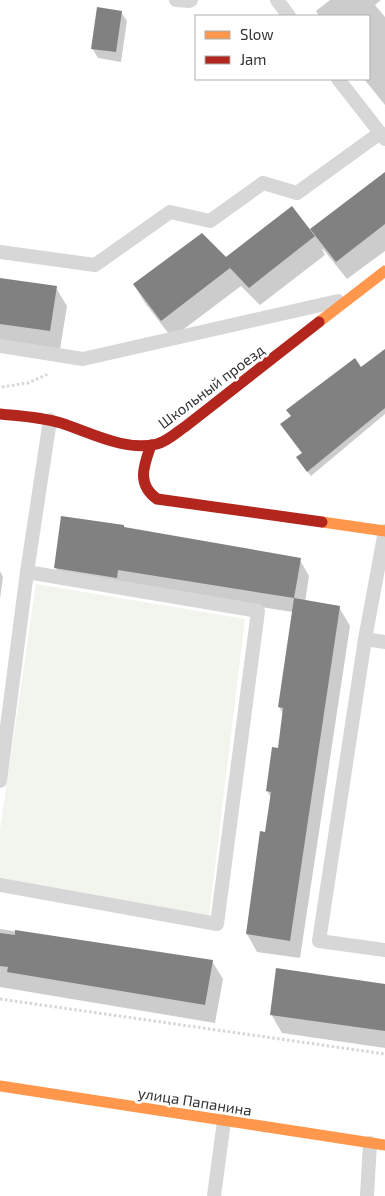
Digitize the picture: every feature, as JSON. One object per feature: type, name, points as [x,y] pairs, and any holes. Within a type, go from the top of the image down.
[{"type":"street","name":"Школьный проезд","points":[[0,414],[50,420],[130,445],[151,445],[166,440],[385,271]]},
{"type":"street","points":[[151,445],[143,474],[148,492],[157,499],[385,531]]},
{"type":"street","name":"улица Папанина","points":[[0,1086],[385,1145]]},
{"type":"lane","points":[[176,0],[189,2],[191,0]]},
{"type":"lane","points":[[277,0],[288,15]]},
{"type":"lane","points":[[0,252],[95,265],[170,212],[210,221],[263,182],[297,193],[383,136],[339,80]]},
{"type":"lane","points":[[0,346],[83,358],[351,298]]},
{"type":"lane","points":[[0,781],[50,420]]},
{"type":"lane","points":[[385,531],[365,639],[319,941],[385,950]]},
{"type":"lane","points":[[0,885],[217,924],[258,611],[28,572]]},
{"type":"lane","points":[[365,639],[385,642]]},
{"type":"lane","points":[[214,1196],[224,1121]]},
{"type":"lane","points":[[367,1196],[370,1143]]},
{"type":"path","points":[[0,387],[28,383],[52,372]]},
{"type":"path","points":[[0,999],[385,1054]]},
{"type":"shaded area","points":[[36,584],[245,619],[209,916],[0,878],[0,830]]},
{"type":"building","points":[[97,7],[122,11],[116,52],[91,49]]},
{"type":"building","points":[[385,172],[385,224],[336,262],[310,229]]},
{"type":"building","points":[[292,206],[315,236],[249,288],[230,268],[161,321],[133,284],[202,233],[226,257]]},
{"type":"building","points":[[0,278],[57,286],[50,331],[0,324]]},
{"type":"building","points":[[385,349],[385,408],[307,472],[296,457],[302,453],[280,424],[291,416],[286,410],[355,358],[361,367]]},
{"type":"building","points":[[61,516],[124,525],[124,527],[301,558],[294,598],[118,570],[117,578],[54,568]]},
{"type":"building","points":[[294,598],[340,606],[290,941],[246,934],[260,831],[265,832],[271,792],[266,791],[272,747],[278,748],[283,708],[278,707]]},
{"type":"building","points":[[15,930],[213,960],[205,1005],[7,972],[8,967],[0,966],[0,933],[15,935]]},
{"type":"building","points":[[276,968],[385,984],[385,1031],[270,1015]]},
{"type":"traffic: slow","points":[[319,322],[385,271]]},
{"type":"traffic: slow","points":[[322,522],[385,531]]},
{"type":"traffic: slow","points":[[0,1086],[385,1145]]},
{"type":"traffic: jam","points":[[0,414],[53,421],[120,443],[145,446],[161,443],[186,426],[319,322]]},
{"type":"traffic: jam","points":[[151,445],[144,467],[144,481],[150,493],[157,499],[322,522]]}]
